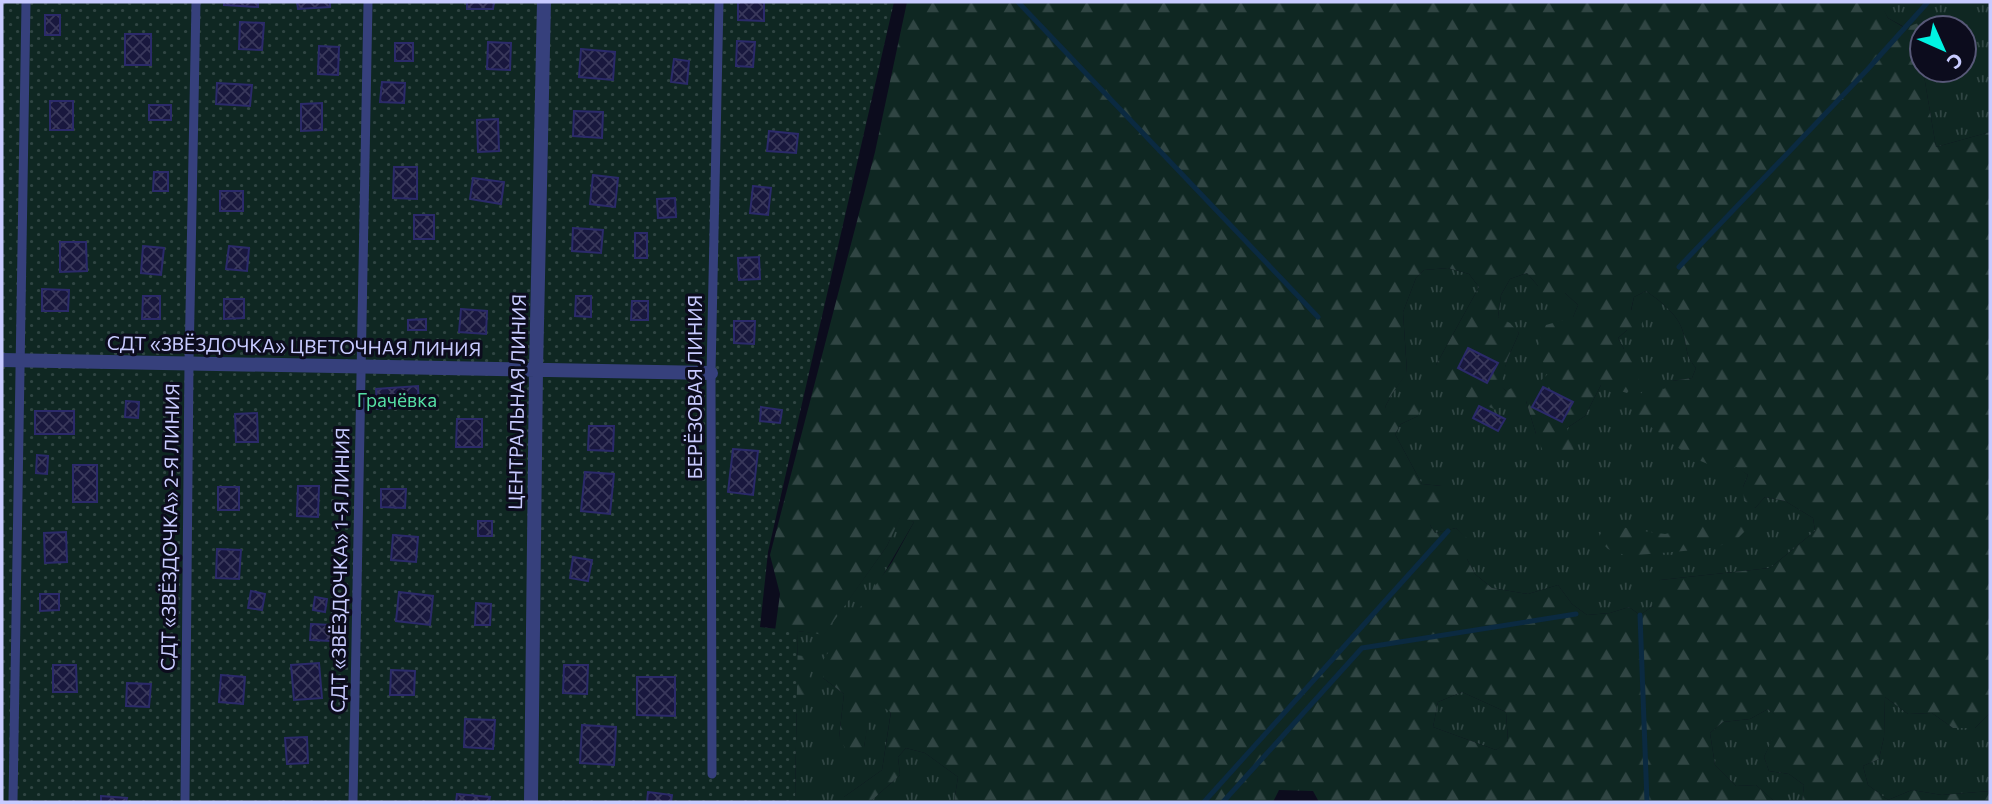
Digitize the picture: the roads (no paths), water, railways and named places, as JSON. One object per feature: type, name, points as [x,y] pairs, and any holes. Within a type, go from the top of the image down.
[{"type":"street","name":"ЦЕНТРАЛЬНАЯ ЛИНИЯ","points":[[531,802],[544,2]]},
{"type":"street","name":"СДТ «ЗВЁЗДОЧКА» ЦВЕТОЧНАЯ ЛИНИЯ","points":[[2,359],[711,373]]},
{"type":"lane","points":[[13,802],[26,2]]},
{"type":"lane","name":"СДТ «ЗВЁЗДОЧКА» 2-Я ЛИНИЯ","points":[[185,800],[196,2]]},
{"type":"lane","name":"СДТ «ЗВЁЗДОЧКА» 1-Я ЛИНИЯ","points":[[353,802],[368,2]]},
{"type":"lane","name":"БЕРЁЗОВАЯ ЛИНИЯ","points":[[712,774],[711,373],[719,2]]},
{"type":"waterway","points":[[1018,2],[1318,317]]},
{"type":"waterway","points":[[1679,267],[1867,70],[1928,2]]},
{"type":"waterway","points":[[1204,802],[1448,531]]},
{"type":"waterway","points":[[1223,802],[1362,648],[1576,614]]},
{"type":"waterway","points":[[1640,615],[1647,802]]},
{"type":"park label","name":"Грачёвка","points":[[397,400]]}]
